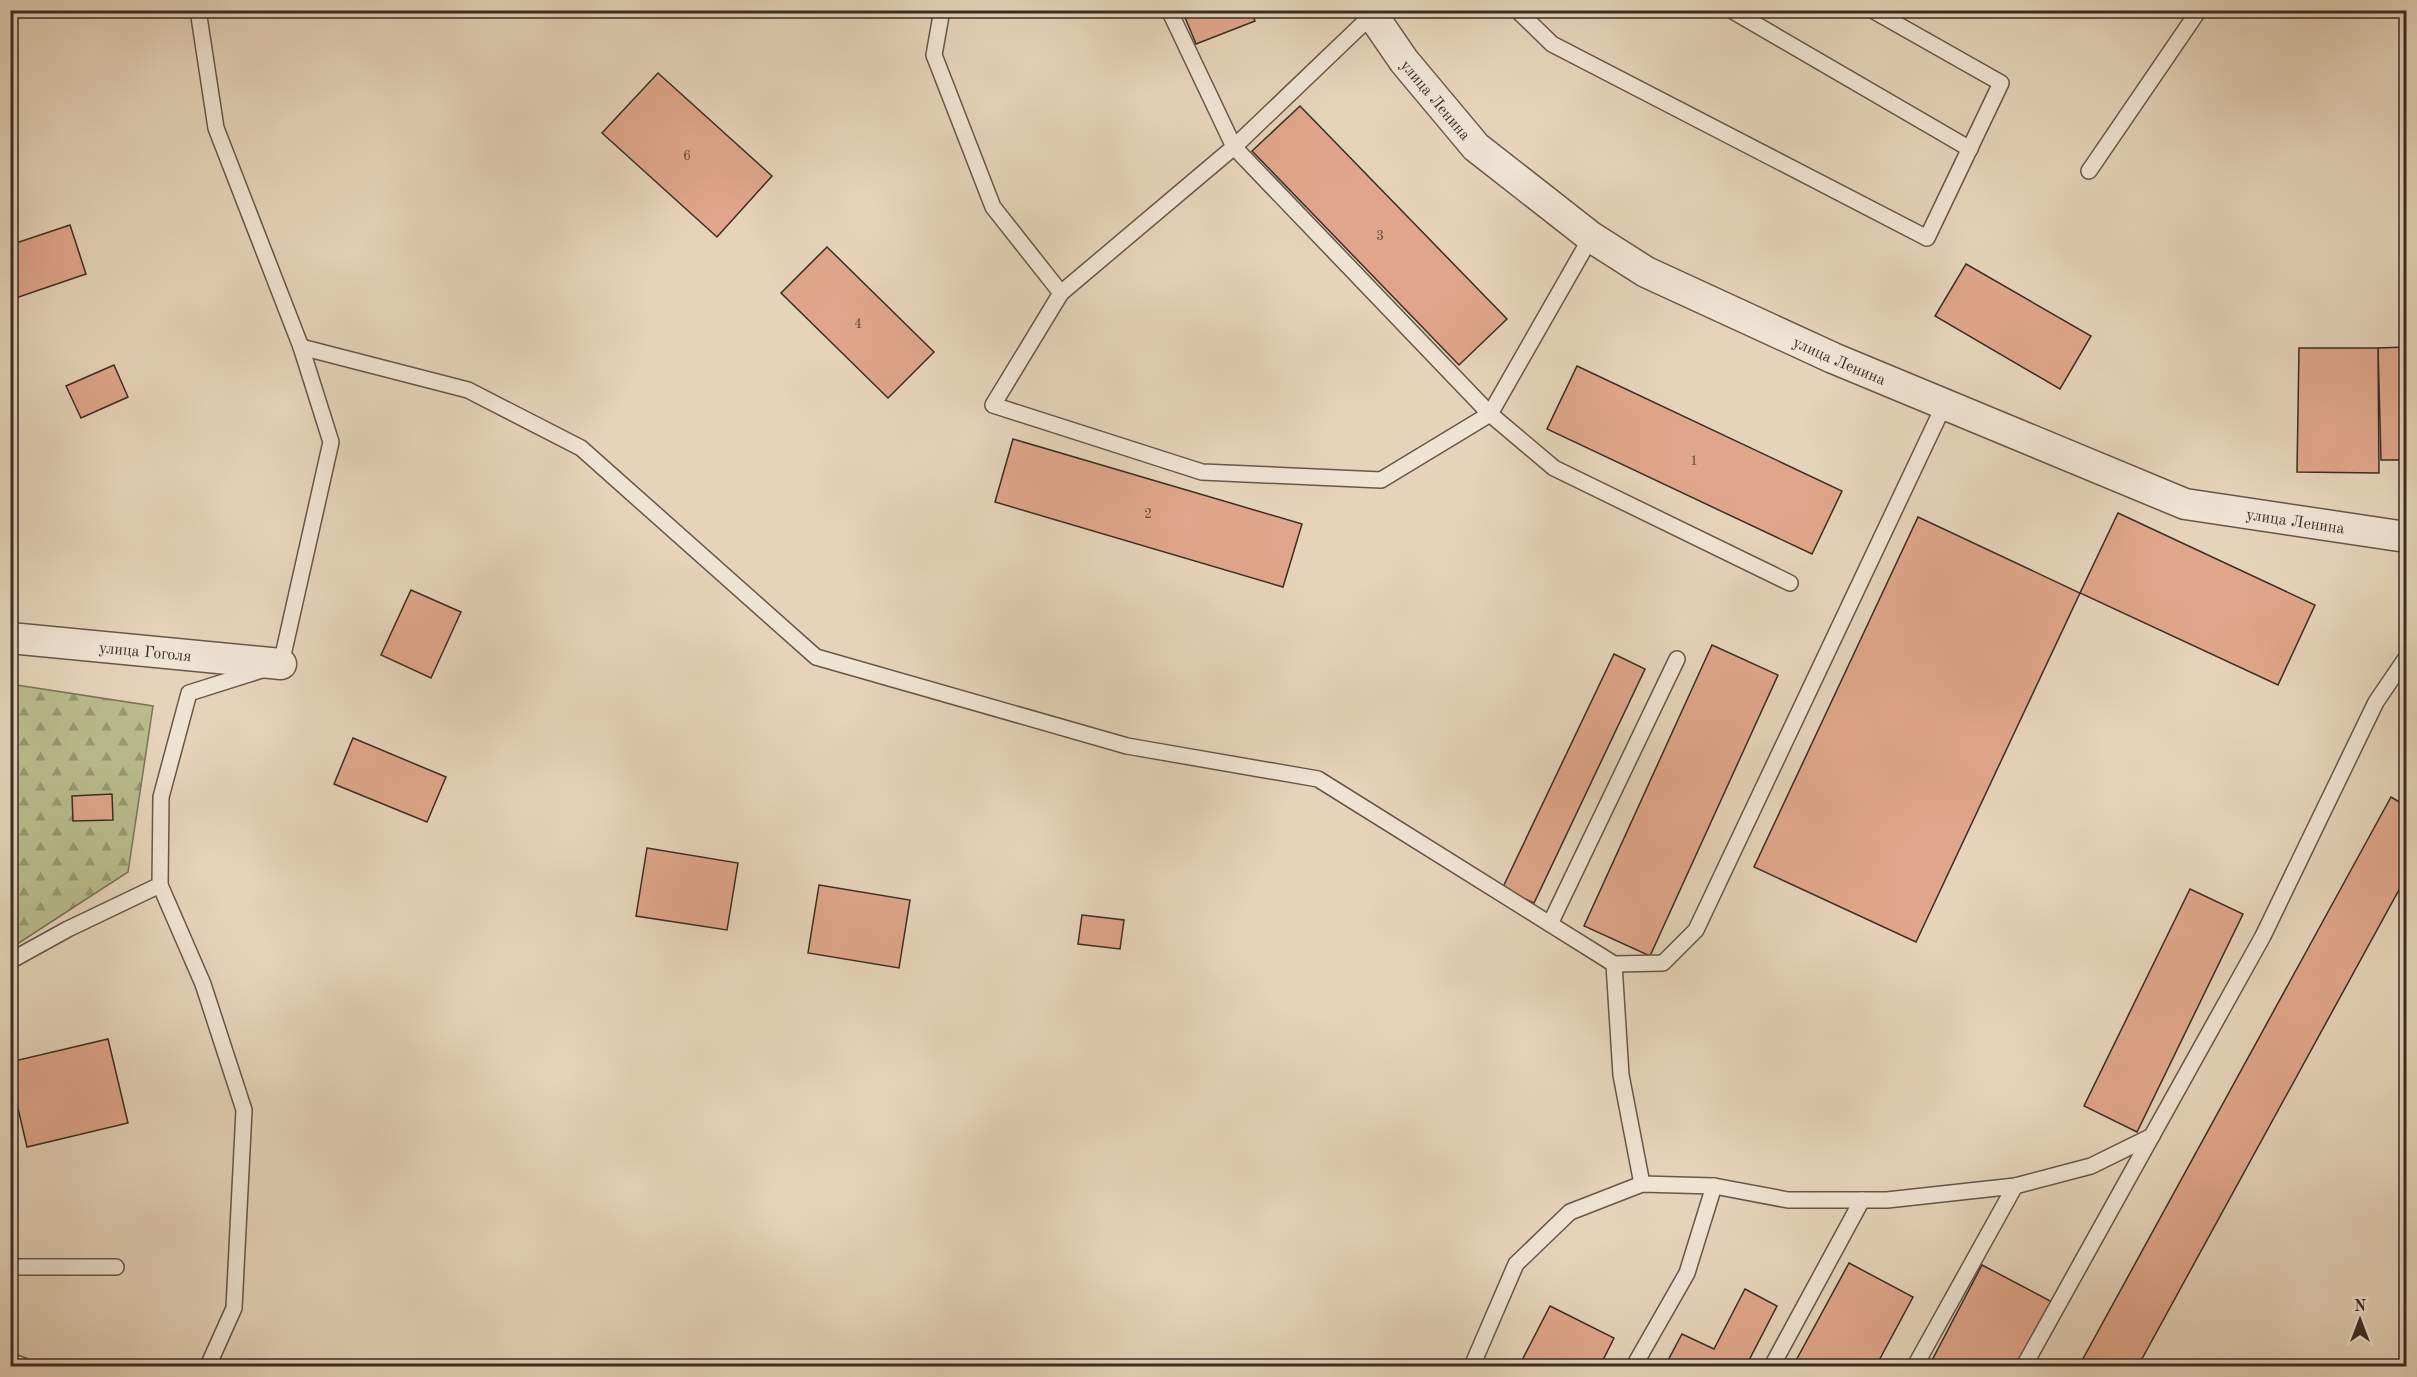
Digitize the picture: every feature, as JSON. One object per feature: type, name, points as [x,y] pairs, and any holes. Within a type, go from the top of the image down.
[{"type":"street","name":"улица Ленина","points":[[1370,13],[1404,61],[1476,147],[1591,237],[1646,272],[1833,358],[2185,504],[2406,537]]},
{"type":"street","name":"улица Гоголя","points":[[10,638],[281,664]]},
{"type":"lane","points":[[198,10],[216,128],[301,347],[331,442],[281,664],[189,693],[161,797],[160,885],[203,984],[244,1110],[234,1308],[208,1366]]},
{"type":"lane","points":[[942,10],[934,55],[993,207],[1061,293]]},
{"type":"lane","points":[[1169,10],[1234,147],[1490,414],[1554,468],[1790,583]]},
{"type":"lane","points":[[1517,10],[1552,44],[1927,238],[2001,84],[1872,10]]},
{"type":"lane","points":[[1731,10],[1970,149]]},
{"type":"lane","points":[[2089,171],[2199,10]]},
{"type":"lane","points":[[1370,13],[1234,147],[1061,293],[993,405],[1202,472],[1381,480],[1490,414],[1591,237]]},
{"type":"lane","points":[[301,347],[468,390],[581,447],[816,657],[1127,746],[1318,779],[1614,964],[1663,963],[1696,930],[1945,403]]},
{"type":"lane","points":[[2024,1366],[2263,936],[2376,702],[2406,658]]},
{"type":"lane","points":[[1550,924],[1677,659]]},
{"type":"lane","points":[[10,961],[68,929],[160,885]]},
{"type":"lane","points":[[1614,964],[1621,1075],[1642,1184]]},
{"type":"lane","points":[[1472,1366],[1516,1264],[1570,1212],[1642,1184],[1714,1186],[1788,1200],[1887,1200],[2015,1186],[2091,1166],[2152,1136]]},
{"type":"lane","points":[[1634,1366],[1687,1273],[1714,1186]]},
{"type":"lane","points":[[1914,1366],[2015,1186]]},
{"type":"lane","points":[[1772,1366],[1862,1200]]},
{"type":"lane","points":[[10,1268],[117,1267]]},
{"type":"lane","points":[[10,1360],[24,1366]]},
{"type":"green space","points":[[10,684],[153,706],[128,872],[11,948]]},
{"type":"building","points":[[1182,10],[1251,10],[1255,21],[1196,44]]},
{"type":"building","points":[[658,73],[772,176],[717,237],[602,133]]},
{"type":"building","points":[[1300,106],[1507,319],[1459,365],[1252,151]]},
{"type":"building","points":[[70,225],[86,274],[10,300],[10,245]]},
{"type":"building","points":[[827,247],[934,352],[888,398],[781,293]]},
{"type":"building","points":[[1966,264],[2091,336],[2060,389],[1935,316]]},
{"type":"building","points":[[2406,347],[2406,460],[2381,460],[2378,348]]},
{"type":"building","points":[[2299,348],[2378,348],[2379,473],[2297,472]]},
{"type":"building","points":[[114,365],[128,397],[81,418],[66,386]]},
{"type":"building","points":[[1577,366],[1842,491],[1812,554],[1547,429]]},
{"type":"building","points":[[1013,439],[1302,524],[1283,587],[995,502]]},
{"type":"building","points":[[2118,513],[2315,605],[2278,685],[2080,593]]},
{"type":"building","points":[[1918,517],[2080,593],[1916,942],[1754,867]]},
{"type":"building","points":[[411,590],[461,612],[431,678],[381,655]]},
{"type":"building","points":[[1712,645],[1778,675],[1650,956],[1584,926]]},
{"type":"building","points":[[1614,654],[1645,669],[1534,903],[1502,889]]},
{"type":"building","points":[[353,738],[446,777],[427,822],[334,784]]},
{"type":"building","points":[[112,794],[113,820],[73,821],[72,796]]},
{"type":"building","points":[[2391,797],[2406,806],[2406,877],[2138,1366],[2079,1366]]},
{"type":"building","points":[[647,848],[738,863],[727,930],[636,916]]},
{"type":"building","points":[[819,885],[910,900],[899,968],[808,953]]},
{"type":"building","points":[[2190,889],[2243,914],[2137,1132],[2084,1106]]},
{"type":"building","points":[[1082,915],[1124,920],[1120,949],[1078,944]]},
{"type":"building","points":[[108,1039],[128,1123],[27,1147],[10,1074],[10,1062]]},
{"type":"building","points":[[1849,1263],[1913,1297],[1876,1366],[1793,1366]]},
{"type":"building","points":[[1982,1265],[2056,1304],[2023,1366],[1929,1366]]},
{"type":"building","points":[[1745,1289],[1777,1306],[1746,1366],[1665,1366],[1682,1334],[1714,1349]]},
{"type":"building","points":[[1550,1306],[1614,1338],[1600,1366],[1519,1366]]}]
